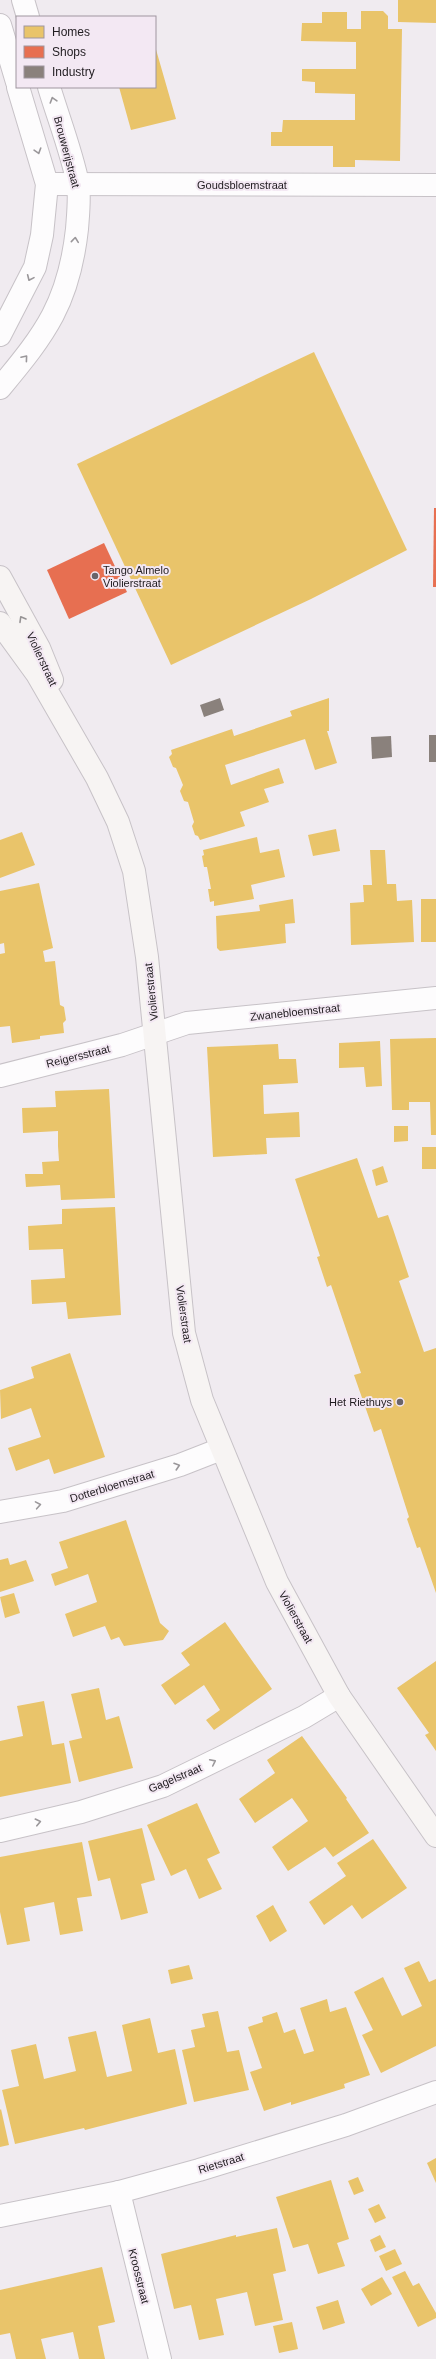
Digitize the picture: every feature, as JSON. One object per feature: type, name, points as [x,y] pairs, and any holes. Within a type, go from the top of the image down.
[{"type":"main road","name":"Violierstraat","points":[[0,577],[39,648],[78,744]]},
{"type":"main road","name":"Violierstraat","points":[[0,623],[38,674],[78,744],[118,822],[134,871],[147,957],[184,1334],[202,1400],[277,1582],[339,1696],[436,1836]]},
{"type":"street","points":[[23,0],[28,16]]},
{"type":"street","points":[[0,25],[16,79]]},
{"type":"street","points":[[0,335],[23,294],[34,267],[42,235],[47,184],[18,88]]},
{"type":"street","name":"Brouwerijstraat","points":[[0,388],[31,351],[49,326],[64,293],[74,254],[78,214],[78,184],[49,88]]},
{"type":"street","name":"Goudsbloemstraat","points":[[47,184],[436,185]]},
{"type":"street","name":"Zwanebloemstraat","points":[[155,1034],[187,1023],[436,998]]},
{"type":"street","name":"Reigersstraat","points":[[0,1076],[122,1045],[155,1034]]},
{"type":"street","name":"Dotterbloemstraat","points":[[0,1512],[63,1500],[180,1465],[221,1449]]},
{"type":"street","name":"Gagelstraat","points":[[0,1831],[81,1812],[163,1786],[304,1716],[339,1696]]},
{"type":"street","name":"Rietstraat","points":[[0,2216],[118,2192],[315,2135],[436,2092]]},
{"type":"street","name":"Kroosstraat","points":[[118,2192],[160,2359]]},
{"type":"building: Homes","points":[[398,0],[436,0],[436,23],[398,22]]},
{"type":"building: Homes","points":[[361,11],[383,11],[388,16],[388,29],[402,29],[400,161],[355,160],[355,167],[333,167],[333,146],[271,146],[271,132],[282,132],[283,120],[355,120],[355,94],[315,93],[315,82],[302,81],[302,69],[356,69],[356,42],[301,41],[302,23],[322,23],[322,12],[347,12],[347,29],[361,29]]},
{"type":"building: Homes","points":[[156,49],[176,119],[131,130],[119,88],[156,88]]},
{"type":"building: Homes","points":[[314,352],[407,550],[311,599],[171,665],[77,464]]},
{"type":"building: Homes","points":[[329,698],[329,731],[327,731],[337,763],[315,770],[305,739],[225,765],[231,785],[279,768],[284,783],[264,789],[269,802],[240,812],[245,826],[200,840],[198,836],[195,835],[192,826],[194,822],[188,802],[184,801],[180,791],[183,785],[176,768],[173,767],[169,757],[172,754],[171,750],[232,729],[234,736],[292,716],[290,711]]},
{"type":"building: Homes","points":[[336,829],[340,851],[313,856],[308,835]]},
{"type":"building: Homes","points":[[22,832],[35,865],[0,878],[0,840]]},
{"type":"building: Homes","points":[[257,837],[260,853],[279,849],[285,877],[251,885],[254,899],[214,906],[214,901],[210,902],[208,889],[211,889],[207,867],[204,867],[202,856],[204,855],[203,850]]},
{"type":"building: Homes","points":[[370,850],[385,850],[387,884],[396,884],[397,901],[412,900],[414,942],[351,945],[350,903],[364,902],[363,885],[372,885]]},
{"type":"building: Homes","points":[[39,883],[53,948],[43,951],[45,962],[55,961],[60,1005],[64,1007],[66,1020],[63,1023],[64,1033],[40,1036],[40,1039],[12,1043],[10,1026],[0,1027],[0,954],[5,953],[4,943],[0,944],[0,891]]},
{"type":"building: Homes","points":[[293,899],[295,923],[285,924],[286,943],[220,951],[217,948],[216,916],[260,911],[259,905]]},
{"type":"building: Homes","points":[[421,899],[436,899],[436,942],[421,942]]},
{"type":"building: Homes","points":[[436,1038],[436,1135],[431,1135],[430,1102],[409,1102],[409,1110],[392,1110],[390,1039]]},
{"type":"building: Homes","points":[[380,1041],[382,1086],[366,1087],[364,1067],[339,1068],[339,1043]]},
{"type":"building: Homes","points":[[278,1044],[279,1059],[296,1059],[298,1083],[263,1085],[264,1114],[299,1112],[300,1137],[266,1138],[267,1154],[213,1157],[207,1047]]},
{"type":"building: Homes","points":[[109,1089],[115,1198],[61,1200],[60,1185],[26,1187],[25,1174],[43,1174],[42,1162],[59,1161],[58,1131],[23,1133],[22,1108],[56,1107],[55,1091]]},
{"type":"building: Homes","points":[[394,1126],[408,1126],[408,1141],[394,1142]]},
{"type":"building: Homes","points":[[422,1147],[436,1147],[436,1169],[422,1169]]},
{"type":"building: Homes","name":"Het Riethuys","points":[[357,1158],[378,1218],[388,1215],[393,1229],[409,1277],[399,1281],[424,1352],[436,1348],[436,1593],[420,1547],[417,1548],[407,1519],[409,1517],[381,1429],[374,1432],[354,1375],[361,1373],[331,1285],[327,1287],[317,1257],[320,1256],[295,1179]]},
{"type":"building: Homes","points":[[383,1166],[388,1182],[376,1186],[372,1170]]},
{"type":"building: Homes","points":[[115,1207],[121,1315],[68,1319],[66,1302],[32,1304],[31,1280],[65,1278],[63,1249],[29,1250],[28,1226],[62,1224],[62,1209]]},
{"type":"building: Homes","points":[[70,1353],[105,1457],[54,1474],[49,1459],[16,1471],[8,1448],[41,1437],[31,1408],[1,1419],[0,1390],[34,1378],[31,1367]]},
{"type":"building: Homes","points":[[126,1520],[160,1623],[169,1631],[163,1640],[124,1646],[119,1637],[111,1640],[105,1626],[73,1637],[65,1614],[97,1602],[88,1574],[55,1586],[51,1574],[68,1568],[59,1542]]},
{"type":"building: Homes","points":[[8,1558],[10,1565],[26,1560],[34,1581],[0,1592],[0,1560]]},
{"type":"building: Homes","points":[[14,1593],[20,1613],[5,1618],[0,1597]]},
{"type":"building: Homes","points":[[225,1622],[272,1689],[214,1730],[206,1720],[220,1710],[204,1685],[175,1705],[161,1685],[190,1665],[181,1653]]},
{"type":"building: Homes","points":[[436,1661],[436,1751],[425,1735],[429,1733],[397,1688]]},
{"type":"building: Homes","points":[[99,1688],[106,1720],[119,1716],[133,1768],[79,1782],[69,1741],[82,1738],[71,1694]]},
{"type":"building: Homes","points":[[44,1701],[52,1745],[64,1743],[71,1783],[0,1797],[0,1741],[23,1736],[17,1706]]},
{"type":"building: Homes","points":[[302,1736],[347,1798],[346,1799],[369,1833],[333,1857],[325,1847],[288,1871],[272,1847],[308,1821],[300,1809],[292,1798],[255,1823],[239,1799],[275,1773],[267,1760]]},
{"type":"building: Homes","points":[[197,1803],[220,1853],[207,1859],[222,1889],[199,1899],[186,1869],[171,1876],[147,1825]]},
{"type":"building: Homes","points":[[142,1828],[155,1880],[141,1884],[148,1913],[121,1920],[110,1878],[98,1881],[88,1841]]},
{"type":"building: Homes","points":[[373,1839],[407,1888],[362,1919],[352,1905],[324,1925],[309,1902],[346,1876],[337,1863]]},
{"type":"building: Homes","points":[[82,1842],[92,1896],[77,1898],[83,1931],[60,1935],[54,1902],[24,1908],[30,1941],[7,1945],[0,1912],[0,1857]]},
{"type":"building: Homes","points":[[273,1905],[287,1931],[270,1942],[256,1916]]},
{"type":"building: Homes","points":[[419,1961],[429,1982],[436,1979],[436,2046],[381,2073],[362,2035],[373,2030],[354,1992],[383,1977],[402,2016],[422,2006],[404,1968]]},
{"type":"building: Homes","points":[[189,1965],[193,1979],[171,1984],[168,1970]]},
{"type":"building: Homes","points":[[327,1999],[330,2012],[346,2007],[370,2075],[344,2084],[345,2088],[291,2105],[291,2102],[264,2111],[250,2072],[262,2068],[248,2027],[263,2022],[262,2017],[277,2012],[284,2033],[295,2029],[304,2054],[314,2051],[300,2008]]},
{"type":"building: Homes","points":[[218,2011],[227,2052],[239,2050],[249,2090],[194,2102],[182,2050],[195,2047],[191,2030],[205,2027],[202,2014]]},
{"type":"building: Homes","points":[[150,2018],[158,2053],[175,2049],[187,2104],[85,2130],[84,2128],[15,2144],[2,2090],[19,2086],[11,2050],[36,2044],[44,2079],[76,2071],[68,2037],[96,2031],[107,2077],[132,2071],[122,2025]]},
{"type":"building: Homes","points":[[1,2109],[9,2145],[0,2147],[0,2110]]},
{"type":"building: Homes","points":[[436,2158],[436,2183],[427,2163]]},
{"type":"building: Homes","points":[[358,2177],[364,2191],[354,2195],[348,2181]]},
{"type":"building: Homes","points":[[331,2180],[349,2239],[337,2243],[345,2266],[318,2274],[308,2244],[293,2248],[276,2197]]},
{"type":"building: Homes","points":[[379,2204],[386,2218],[375,2223],[368,2209]]},
{"type":"building: Homes","points":[[277,2228],[286,2271],[273,2274],[283,2320],[255,2326],[247,2292],[216,2299],[224,2335],[199,2340],[191,2305],[174,2309],[161,2254],[236,2235],[236,2237]]},
{"type":"building: Homes","points":[[380,2235],[386,2247],[375,2252],[370,2240]]},
{"type":"building: Homes","points":[[395,2249],[402,2264],[386,2271],[379,2256]]},
{"type":"building: Homes","points":[[102,2267],[115,2322],[98,2326],[105,2359],[79,2359],[73,2332],[41,2339],[46,2359],[16,2359],[10,2333],[0,2335],[0,2290]]},
{"type":"building: Homes","points":[[405,2271],[413,2286],[419,2283],[436,2313],[436,2318],[418,2327],[392,2277]]},
{"type":"building: Homes","points":[[382,2277],[392,2294],[371,2306],[361,2289]]},
{"type":"building: Homes","points":[[338,2300],[345,2323],[323,2330],[316,2307]]},
{"type":"building: Homes","points":[[292,2322],[298,2349],[279,2353],[273,2326]]},
{"type":"building: Shops","points":[[434,508],[436,508],[436,587],[433,587]]},
{"type":"building: Shops","points":[[104,543],[127,592],[69,619],[47,570]]},
{"type":"building: Industry","points":[[220,698],[224,710],[204,717],[200,705]]},
{"type":"building: Industry","points":[[429,735],[436,735],[436,762],[429,762]]},
{"type":"building: Industry","points":[[391,736],[392,757],[372,759],[371,737]]},
{"type":"place","name":"Tango Almelo Violierstraat","points":[[95,576]]},
{"type":"place","name":"Het Riethuys","points":[[400,1402]]}]
